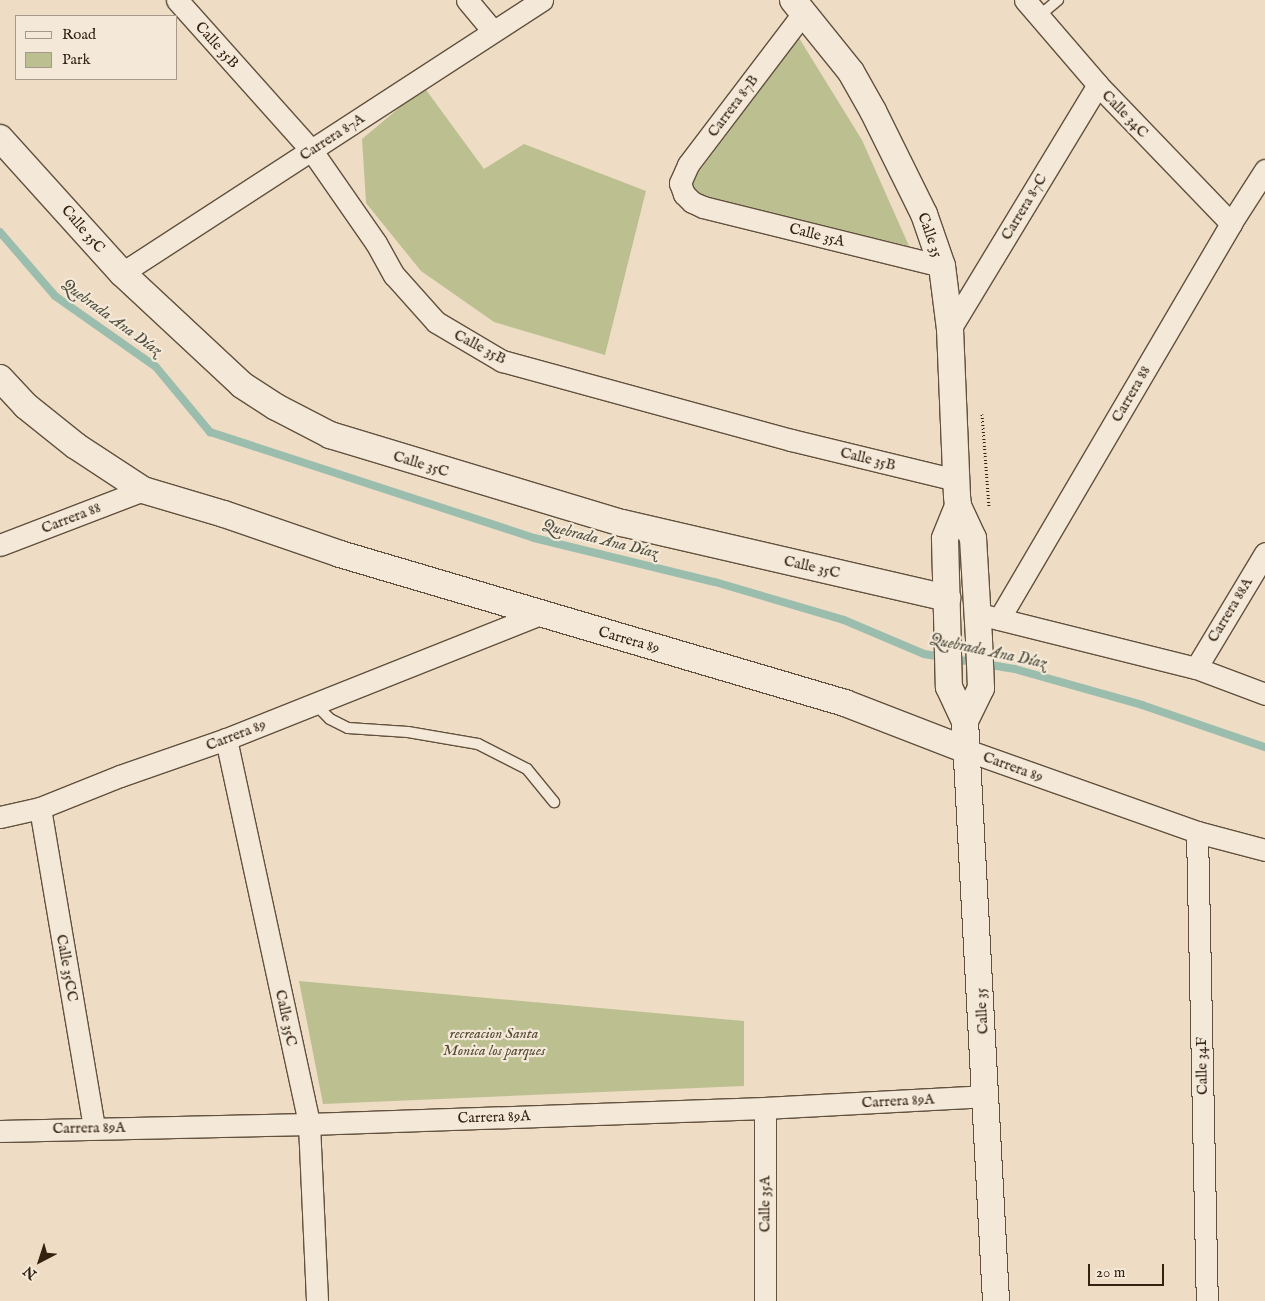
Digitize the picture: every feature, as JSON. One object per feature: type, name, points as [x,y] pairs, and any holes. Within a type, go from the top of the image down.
[{"type":"street","name":"Calle 35B","points":[[177,0],[312,151],[376,243],[394,275],[416,302],[436,322],[502,361],[791,440],[956,480]]},
{"type":"street","points":[[467,0],[493,31]]},
{"type":"street","name":"Carrera 87A","points":[[122,273],[542,0]]},
{"type":"street","name":"Calle 34C","points":[[1025,0],[1098,86],[1231,223]]},
{"type":"street","name":"Carrera 87B","points":[[692,202],[684,194],[680,183],[688,165],[799,6]]},
{"type":"street","name":"Calle 35","points":[[799,6],[851,72],[873,111],[924,214],[942,266],[950,329],[958,506],[973,538],[998,619],[979,640],[981,688],[965,721]]},
{"type":"street","name":"Carrera 87C","points":[[950,329],[1098,86]]},
{"type":"street","name":"Calle 35C","points":[[0,138],[122,273],[242,385],[276,408],[330,436],[622,522],[947,598]]},
{"type":"street","name":"Carrera 88","points":[[998,619],[1231,223],[1265,170]]},
{"type":"street","name":"Calle 35A","points":[[692,202],[703,207],[942,266]]},
{"type":"street","points":[[0,378],[26,406],[76,446],[143,490],[224,514],[340,554],[540,614]]},
{"type":"street","name":"Carrera 88","points":[[0,546],[143,490]]},
{"type":"street","name":"Calle 35","points":[[958,506],[945,539],[948,687],[965,721],[987,1096],[996,1301]]},
{"type":"street","name":"Carrera 88A","points":[[1196,668],[1265,553]]},
{"type":"street","name":"Carrera 89","points":[[0,817],[40,808],[120,776],[226,739],[540,614],[845,702],[966,750],[1197,832],[1265,850]]},
{"type":"street","points":[[998,619],[1196,668],[1265,694]]},
{"type":"street","name":"Calle 35C","points":[[226,739],[309,1124],[317,1301]]},
{"type":"street","name":"Calle 35CC","points":[[40,808],[94,1128]]},
{"type":"street","name":"Calle 34F","points":[[1197,832],[1207,1301]]},
{"type":"street","name":"Carrera 89A","points":[[0,1131],[309,1124],[765,1108],[987,1096]]},
{"type":"street","name":"Calle 35A","points":[[765,1108],[765,1301]]},
{"type":"lane","points":[[1039,16],[1058,0]]},
{"type":"lane","points":[[315,704],[330,719],[348,728],[408,732],[478,744],[527,769],[554,802]]},
{"type":"green space","points":[[799,38],[862,140],[909,246],[695,195],[692,181]]},
{"type":"green space","points":[[424,87],[484,169],[524,144],[646,191],[605,355],[494,322],[421,271],[366,203],[362,139]]},
{"type":"green space","name":"recreacion Santa Monica los parques","points":[[299,981],[744,1021],[744,1086],[323,1104]]},
{"type":"waterway","name":"Quebrada Ana Díaz","points":[[0,232],[55,296],[156,367],[210,432],[534,538],[715,582],[844,620],[924,654],[1015,669],[1142,705],[1265,747]]}]
